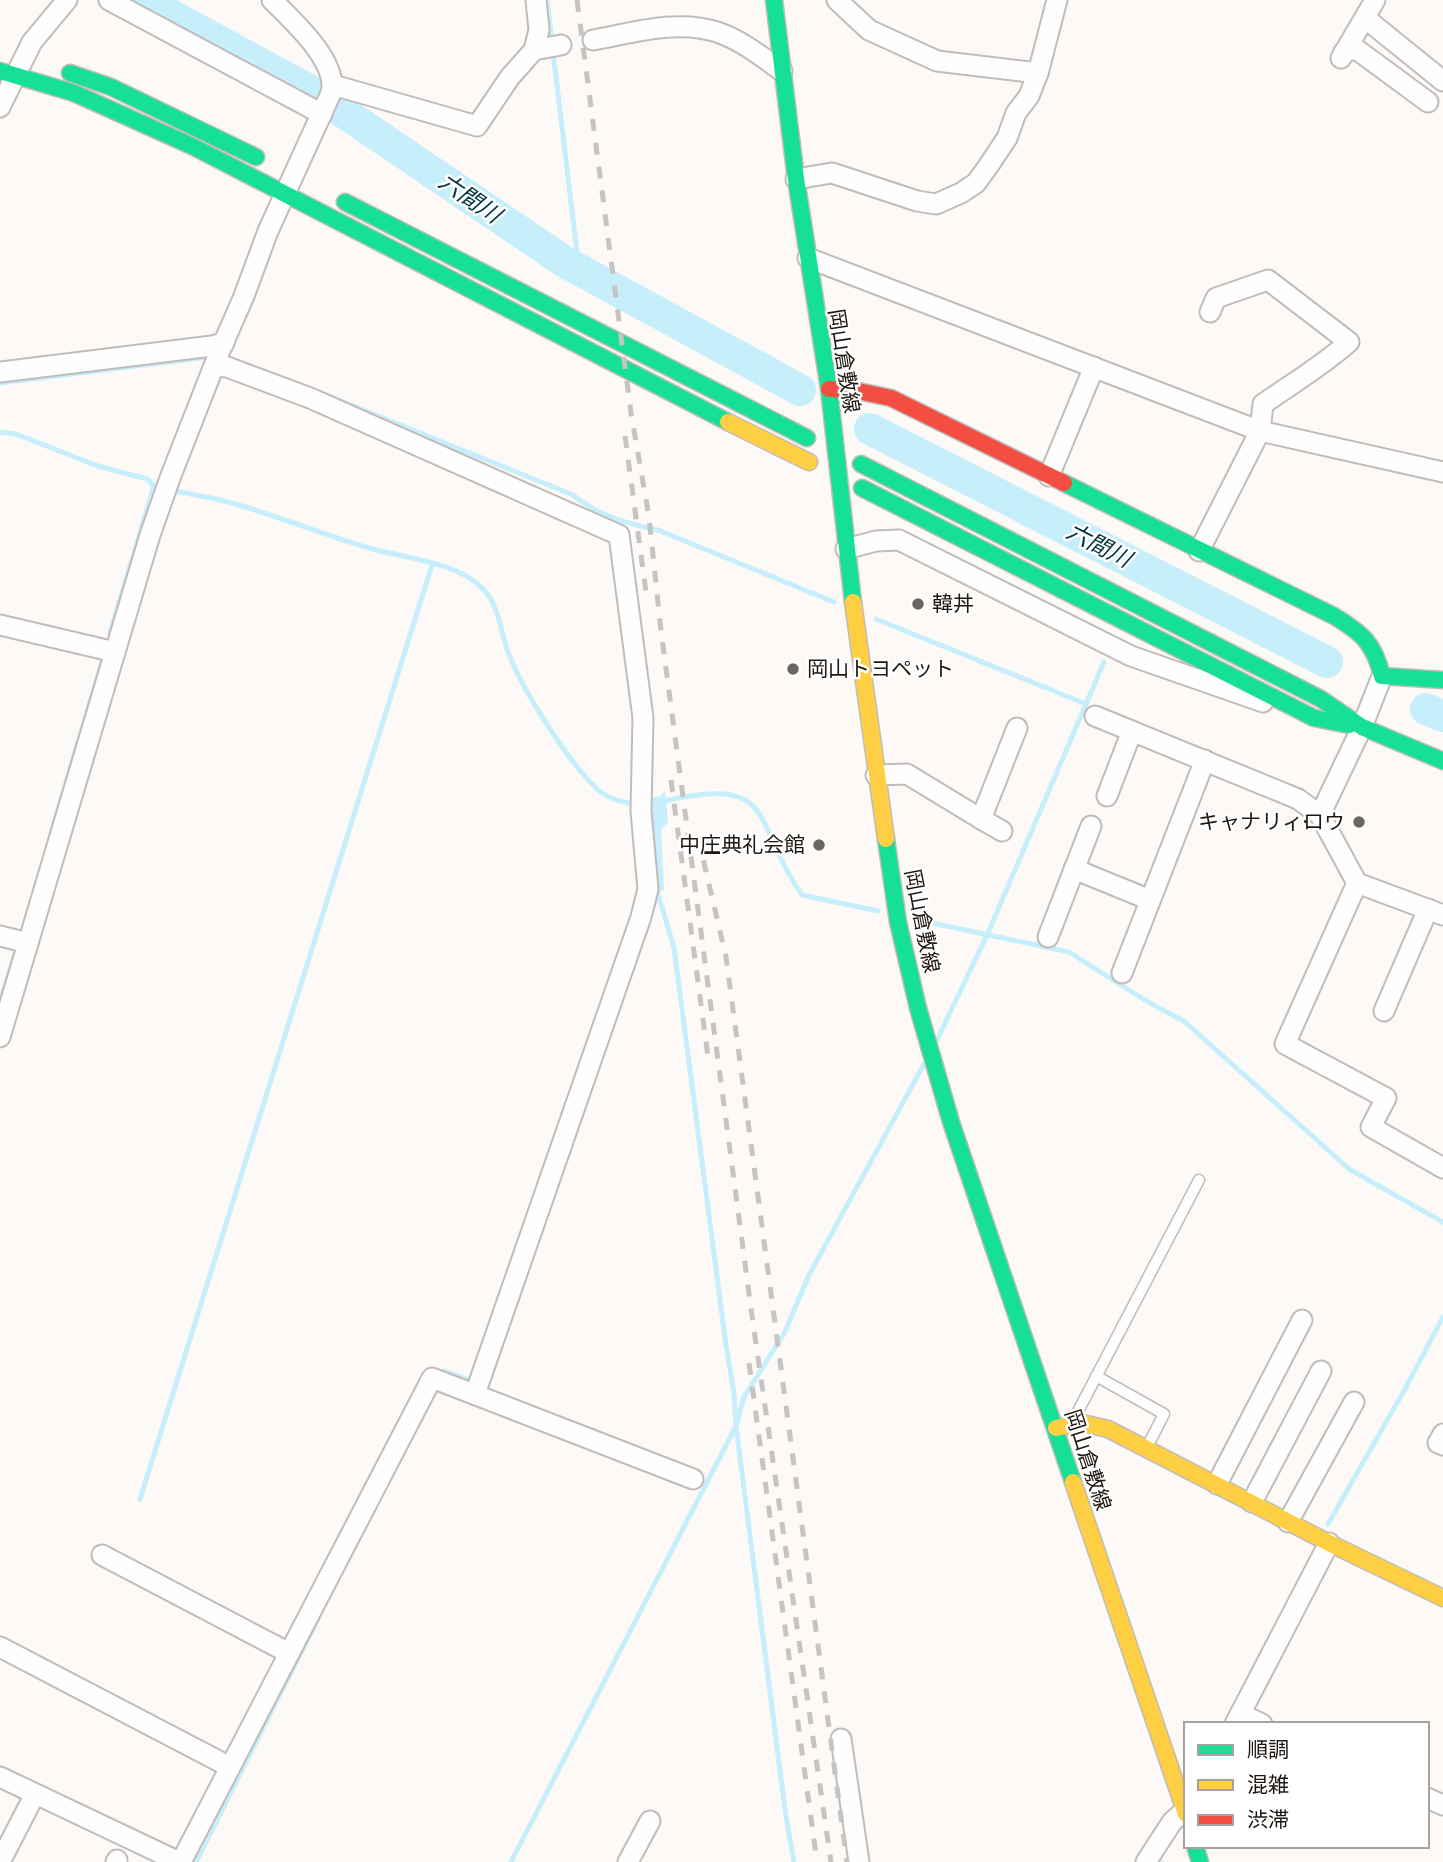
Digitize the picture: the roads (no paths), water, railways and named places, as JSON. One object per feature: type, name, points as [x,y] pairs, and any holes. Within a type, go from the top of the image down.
[{"type":"street","points":[[0,107],[12,64],[67,0]]},
{"type":"street","points":[[110,0],[327,100],[477,126],[510,77],[550,47],[539,30],[536,0]]},
{"type":"street","points":[[0,1037],[166,489],[240,306],[288,177],[327,100],[325,64],[308,37],[272,0]]},
{"type":"street","name":"岡山倉敷線","points":[[774,0],[796,178],[829,389],[846,548],[898,922],[934,1067],[951,1122],[1184,1809]]},
{"type":"street","points":[[837,0],[869,30],[937,61],[1038,73]]},
{"type":"street","points":[[796,178],[832,173],[844,175],[917,201],[936,204],[975,183],[1007,138],[1016,113],[1029,96],[1038,73],[1057,0]]},
{"type":"street","points":[[1375,0],[1342,56],[1356,49],[1428,102]]},
{"type":"street","points":[[1365,18],[1443,81]]},
{"type":"street","points":[[593,40],[657,28],[691,27],[717,32],[746,46],[782,71]]},
{"type":"street","points":[[12,64],[50,66],[111,87],[288,177],[476,295],[809,462]]},
{"type":"street","points":[[12,64],[109,107],[288,177]]},
{"type":"street","points":[[329,194],[807,438]]},
{"type":"street","points":[[808,258],[1260,431],[1443,471]]},
{"type":"street","points":[[1199,551],[1260,431],[1263,404],[1322,366],[1349,342],[1268,280],[1216,298],[1210,312]]},
{"type":"street","points":[[0,372],[212,346],[227,367],[310,398],[619,535],[643,718],[641,804],[648,889],[478,1387]]},
{"type":"street","points":[[1049,476],[1094,367]]},
{"type":"street","points":[[829,389],[858,391],[891,398],[1334,616],[1359,631],[1370,641],[1378,657],[1382,676],[1362,727],[1320,815]]},
{"type":"street","points":[[861,464],[1321,699],[1362,727],[1443,761]]},
{"type":"street","points":[[862,488],[1314,718]]},
{"type":"street","points":[[846,548],[876,541],[899,540],[1131,656],[1238,695],[1314,718],[1362,727]]},
{"type":"street","points":[[0,625],[115,652]]},
{"type":"street","points":[[1382,676],[1443,680]]},
{"type":"street","points":[[1095,716],[1298,799],[1320,815],[1357,883],[1435,912],[1384,1012]]},
{"type":"street","points":[[981,819],[1017,728]]},
{"type":"street","points":[[1107,796],[1132,732]]},
{"type":"street","points":[[1122,973],[1205,760]]},
{"type":"street","points":[[876,775],[907,774],[1002,831]]},
{"type":"street","points":[[1048,937],[1091,826]]},
{"type":"street","points":[[1074,869],[1150,900]]},
{"type":"street","points":[[1357,883],[1285,1044],[1386,1098],[1371,1127],[1443,1168]]},
{"type":"street","points":[[0,936],[28,943]]},
{"type":"street","points":[[1217,1484],[1302,1320]]},
{"type":"street","points":[[1252,1502],[1321,1371]]},
{"type":"street","points":[[0,1777],[189,1860],[230,1767],[432,1378],[478,1387],[693,1479]]},
{"type":"street","points":[[1288,1521],[1354,1402]]},
{"type":"street","points":[[1056,1429],[1073,1422],[1108,1429],[1329,1543],[1443,1598]]},
{"type":"street","points":[[1443,1434],[1438,1443],[1443,1445]]},
{"type":"street","points":[[1237,1719],[1329,1543]]},
{"type":"street","points":[[102,1555],[289,1653]]},
{"type":"street","points":[[0,1647],[230,1767]]},
{"type":"street","points":[[841,1739],[859,1862]]},
{"type":"street","points":[[0,1862],[35,1794]]},
{"type":"street","points":[[1146,1862],[1172,1822],[1184,1813]]},
{"type":"street","points":[[628,1862],[650,1821]]},
{"type":"lane","points":[[1073,1422],[1199,1180]]},
{"type":"lane","points":[[1097,1377],[1164,1414],[1146,1448]]},
{"type":"water","points":[[665,791],[668,822],[661,829],[664,890],[655,893],[648,798],[660,796]]},
{"type":"waterway","name":"六間川","points":[[143,0],[318,95],[565,262],[800,390]]},
{"type":"waterway","points":[[547,0],[552,42]]},
{"type":"waterway","points":[[553,52],[579,269]]},
{"type":"waterway","points":[[0,383],[209,357]]},
{"type":"waterway","points":[[324,394],[573,495],[613,518],[658,530],[834,602]]},
{"type":"waterway","name":"六間川","points":[[870,429],[1327,662]]},
{"type":"waterway","points":[[0,432],[16,434],[98,466],[147,479],[154,486],[161,487]]},
{"type":"waterway","points":[[110,633],[154,486]]},
{"type":"waterway","points":[[170,490],[246,507],[369,548],[430,562],[472,580],[489,596],[517,672],[577,767],[610,798],[637,804]]},
{"type":"waterway","points":[[140,1499],[432,565]]},
{"type":"waterway","points":[[1144,583],[1150,570]]},
{"type":"waterway","points":[[876,619],[1086,704]]},
{"type":"waterway","points":[[51,833],[104,655]]},
{"type":"waterway","points":[[937,1040],[988,933],[1104,662]]},
{"type":"waterway","name":"六間川","points":[[1426,709],[1443,716]]},
{"type":"waterway","points":[[660,802],[699,795],[726,794],[744,799],[766,825],[802,895],[878,911]]},
{"type":"waterway","points":[[652,910],[658,893]]},
{"type":"waterway","points":[[658,894],[674,948],[794,1862]]},
{"type":"waterway","points":[[918,920],[1069,952],[1185,1022],[1349,1169],[1443,1222]]},
{"type":"waterway","points":[[0,1002],[15,954]]},
{"type":"waterway","points":[[511,1862],[736,1426],[744,1397],[785,1332],[808,1277],[924,1064]]},
{"type":"waterway","points":[[1328,1524],[1443,1317]]},
{"type":"waterway","points":[[441,1377],[444,1371],[475,1382]]},
{"type":"waterway","points":[[196,1862],[319,1617]]},
{"type":"railway","points":[[577,0],[631,413],[649,517],[661,631],[752,1316],[831,1862]]},
{"type":"railway","points":[[625,436],[646,592]]},
{"type":"railway","points":[[671,780],[709,1064]]},
{"type":"railway","points":[[698,837],[726,957],[847,1862]]},
{"type":"railway","points":[[749,1363],[817,1862]]},
{"type":"place","name":"韓丼","points":[[918,604]]},
{"type":"place","name":"岡山トヨペット","points":[[793,669]]},
{"type":"place","name":"キャナリィ·ロウ","points":[[1359,822]]},
{"type":"place","name":"中庄典礼会館","points":[[819,845]]}]
